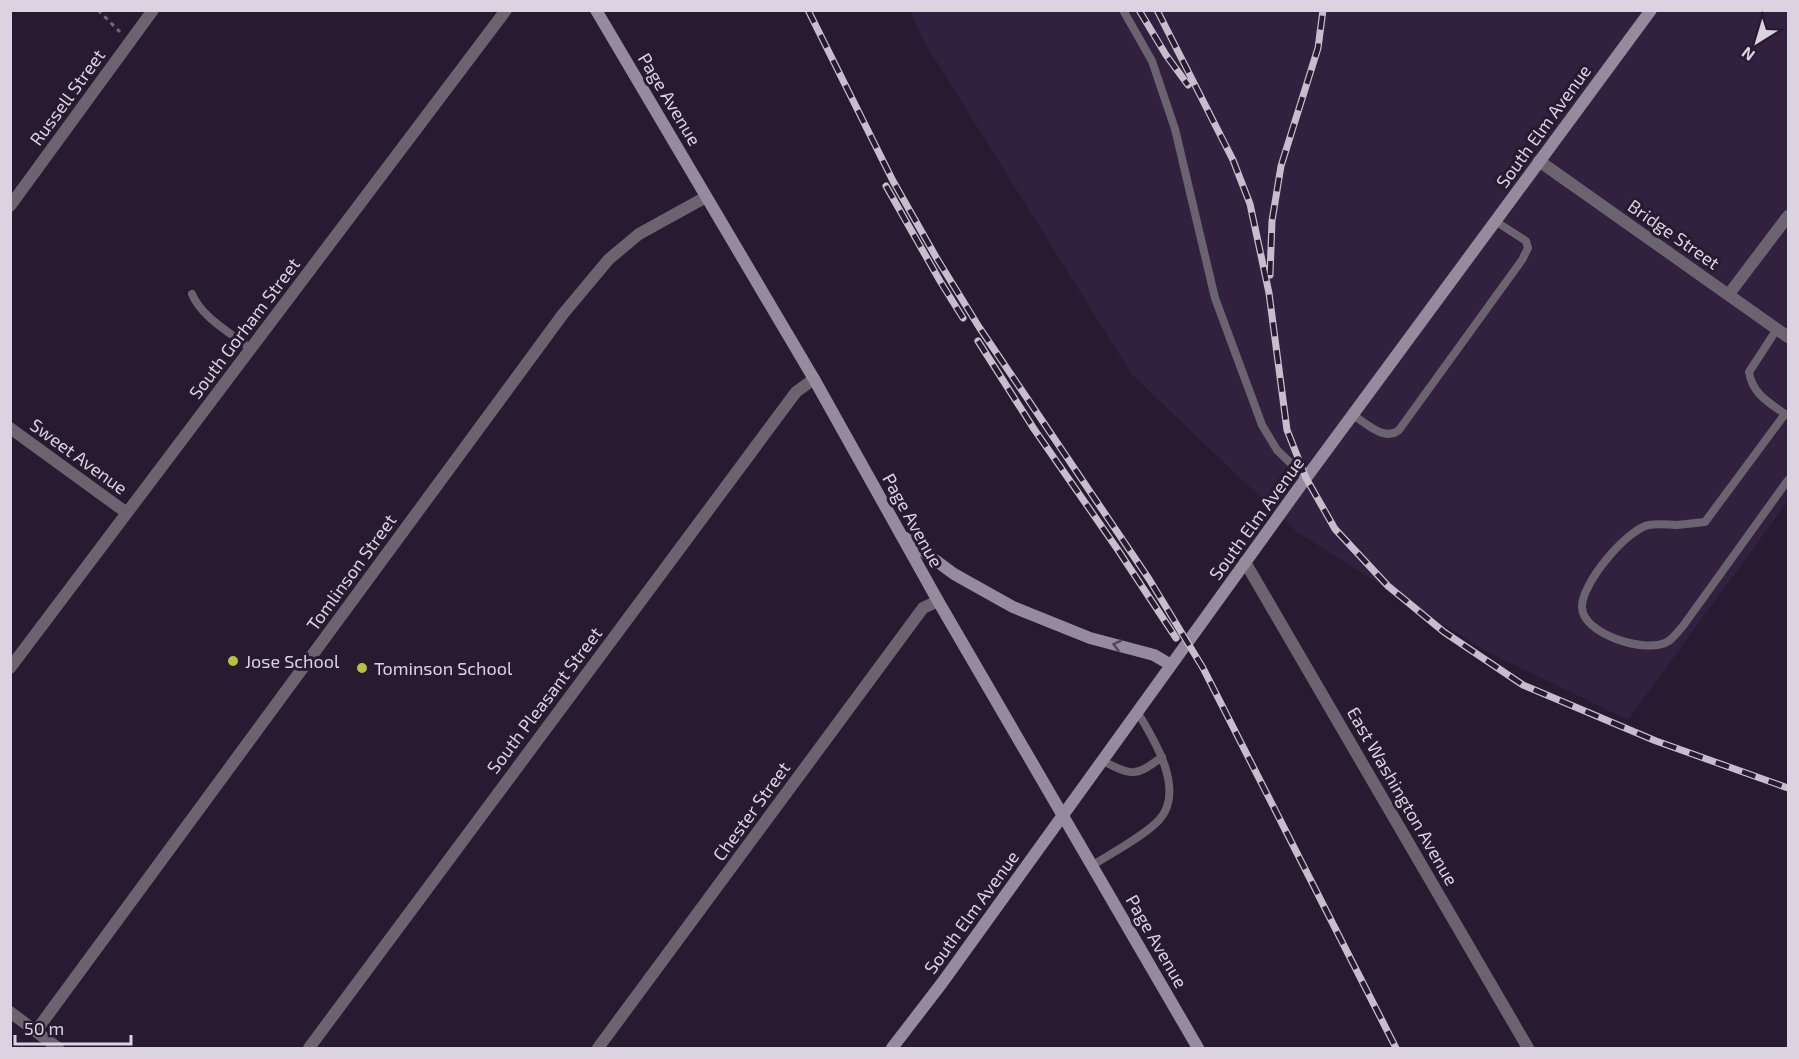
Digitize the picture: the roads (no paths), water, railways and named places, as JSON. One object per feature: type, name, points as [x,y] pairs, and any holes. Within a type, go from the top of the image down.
[{"type":"street","name":"Russell Street","points":[[10,206],[153,10]]},
{"type":"street","name":"South Gorham Street","points":[[10,668],[506,10]]},
{"type":"street","name":"Page Avenue","points":[[596,10],[814,380],[938,601],[1198,1048]]},
{"type":"street","name":"South Elm Avenue","points":[[892,1048],[1064,816],[1306,478],[1651,10]]},
{"type":"street","name":"Bridge Street","points":[[1539,161],[1788,337]]},
{"type":"street","name":"Tomlinson Street","points":[[36,1031],[563,314],[609,259],[639,234],[706,197]]},
{"type":"street","points":[[1729,294],[1788,216]]},
{"type":"street","name":"South Pleasant Street","points":[[309,1048],[796,392],[814,380]]},
{"type":"street","name":"Sweet Avenue","points":[[10,428],[127,513]]},
{"type":"street","points":[[901,535],[954,574],[1013,607],[1090,638],[1154,656],[1171,665]]},
{"type":"street","name":"East Washington Avenue","points":[[1245,562],[1528,1048]]},
{"type":"street","name":"Chester Street","points":[[598,1048],[923,608],[938,601]]},
{"type":"street","points":[[10,1012],[58,1048]]},
{"type":"lane","points":[[1123,10],[1152,61],[1175,129],[1215,298],[1262,425],[1276,450],[1306,478]]},
{"type":"lane","points":[[1353,415],[1385,435],[1394,435],[1399,430],[1522,260],[1528,248],[1526,241],[1495,221]]},
{"type":"lane","points":[[192,294],[196,304],[204,312],[252,348]]},
{"type":"lane","points":[[1777,329],[1749,372],[1751,384],[1756,390],[1787,415],[1705,522],[1648,525],[1633,533],[1614,550],[1587,586],[1581,608],[1587,622],[1632,645],[1649,646],[1666,642],[1683,626],[1788,480]]},
{"type":"lane","points":[[1093,865],[1160,819],[1165,810],[1169,796],[1169,781],[1153,737],[1137,712]]},
{"type":"lane","points":[[1104,760],[1126,773],[1143,771],[1161,758]]},
{"type":"railway","points":[[808,10],[893,181],[936,257],[979,327],[1149,579],[1203,668],[1396,1048]]},
{"type":"railway","points":[[1139,10],[1166,55],[1188,85]]},
{"type":"railway","points":[[1157,10],[1233,160],[1250,204],[1269,293],[1287,430],[1306,478],[1335,529],[1388,586],[1444,632],[1523,685],[1656,741],[1788,788]]},
{"type":"railway","points":[[1270,275],[1272,221],[1281,166],[1318,48],[1323,10]]},
{"type":"railway","points":[[886,186],[963,318]]},
{"type":"railway","points":[[978,341],[1034,429],[1176,638]]},
{"type":"place","name":"Jose School","points":[[233,661]]},
{"type":"place","name":"Tominson School","points":[[362,668]]}]
